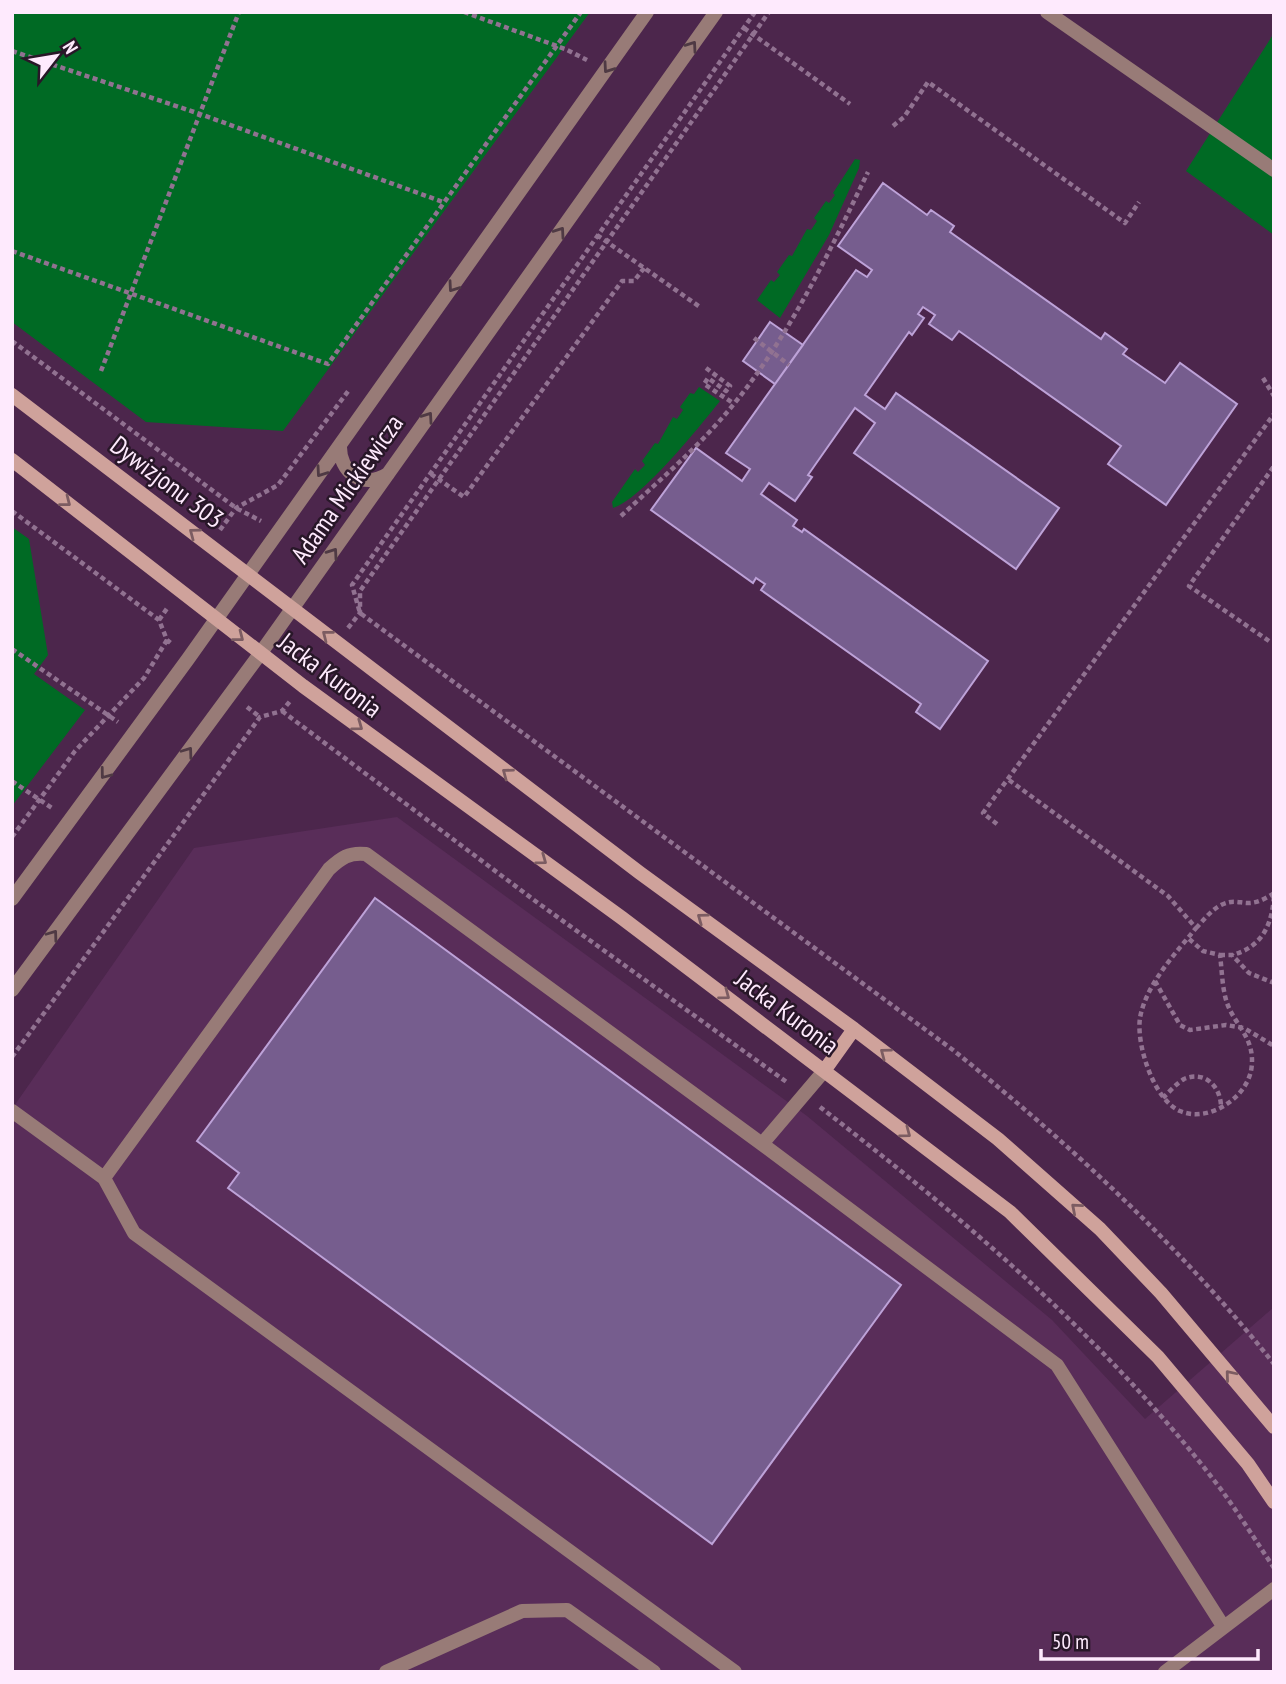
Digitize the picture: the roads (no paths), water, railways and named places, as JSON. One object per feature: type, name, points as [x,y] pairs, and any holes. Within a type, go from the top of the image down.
[{"type":"main road","name":"Dywizjonu 303","points":[[12,394],[293,608]]},
{"type":"main road","points":[[12,460],[217,619]]},
{"type":"main road","name":"Jacka Kuronia","points":[[293,608],[640,873],[854,1029],[998,1139],[1100,1228],[1161,1293],[1274,1427]]},
{"type":"main road","name":"Jacka Kuronia","points":[[217,619],[303,686],[622,918],[1010,1212],[1158,1357],[1248,1464],[1274,1502]]},
{"type":"main road","points":[[824,1070],[854,1029]]},
{"type":"street","name":"Adama Mickiewicza","points":[[12,899],[281,530],[647,12]]},
{"type":"street","name":"Adama Mickiewicza","points":[[12,990],[325,564],[716,12]]},
{"type":"street","points":[[1047,12],[1274,170]]},
{"type":"street","points":[[340,445],[342,463],[355,477],[372,480],[389,473]]},
{"type":"street","points":[[104,1178],[329,869],[340,858],[354,853],[366,854],[762,1144],[1057,1365],[1223,1626]]},
{"type":"street","points":[[762,1144],[824,1070]]},
{"type":"street","points":[[12,1111],[104,1178],[134,1233],[735,1672]]},
{"type":"street","points":[[1165,1672],[1274,1589]]},
{"type":"street","points":[[386,1672],[522,1611],[567,1610],[654,1672]]}]
